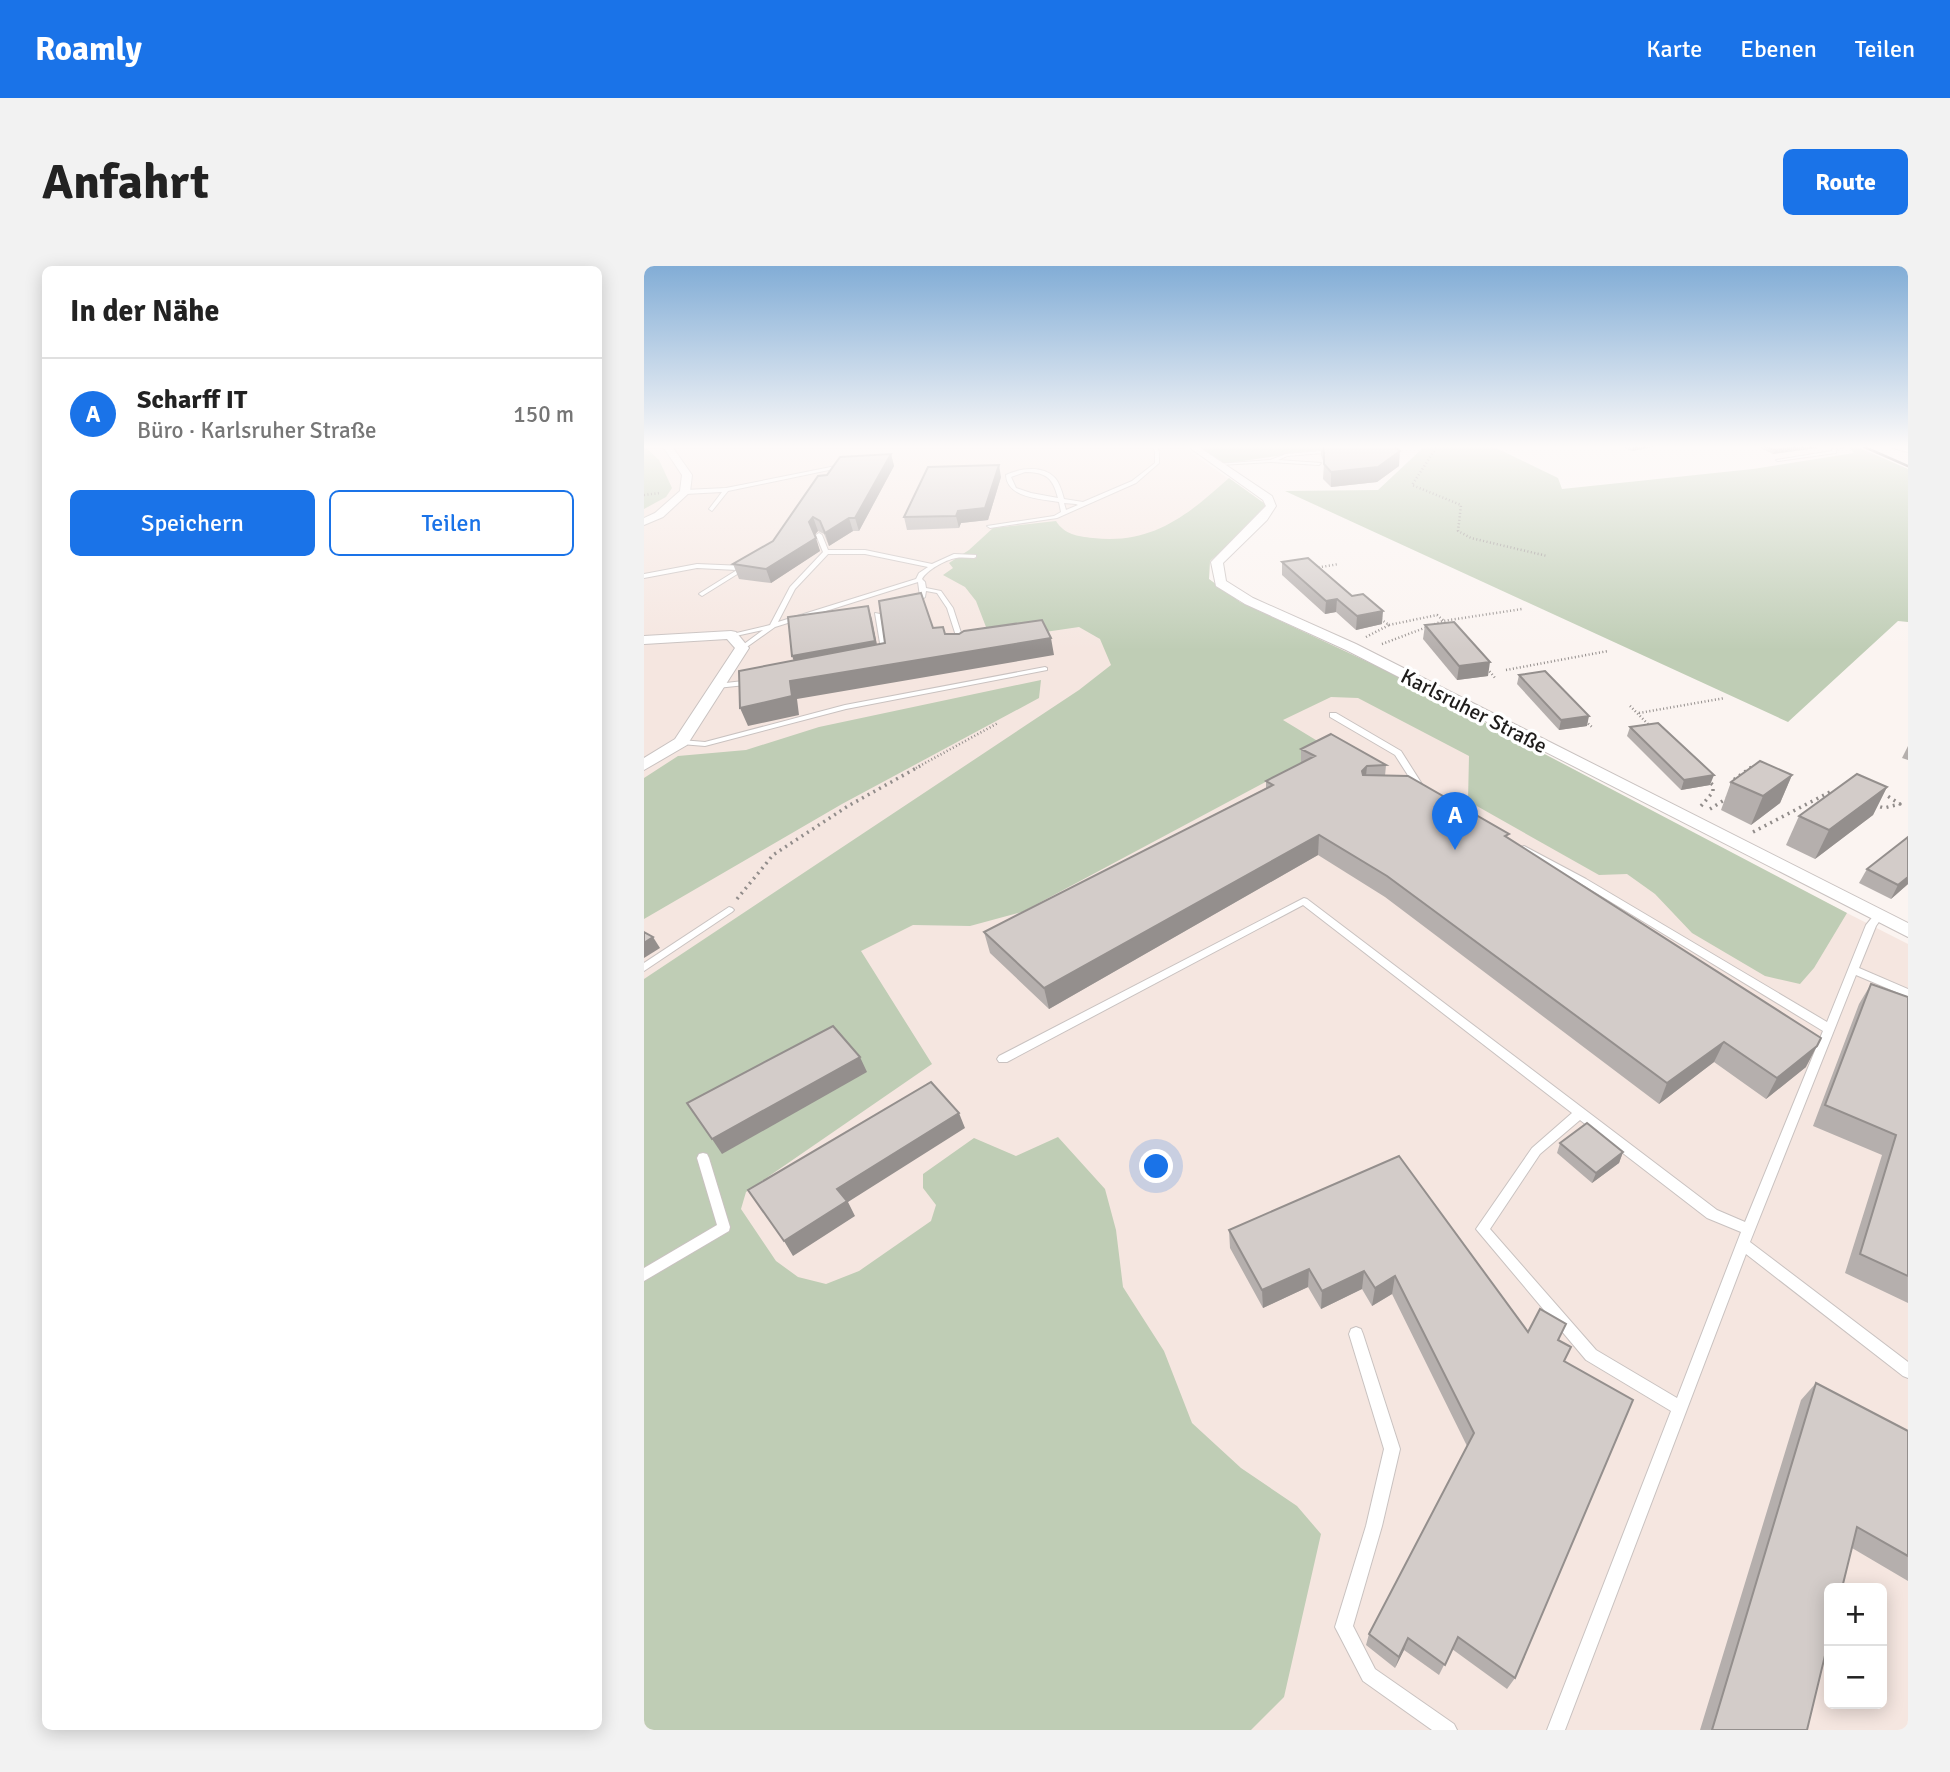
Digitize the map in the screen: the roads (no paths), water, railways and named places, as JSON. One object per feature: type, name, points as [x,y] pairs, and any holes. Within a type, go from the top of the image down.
[{"type":"street","points":[[644,522],[661,513]]},
{"type":"street","name":"Karlsruher Straße","points":[[1266,513],[1217,562],[1220,583],[1249,601],[1351,647],[1908,931]]},
{"type":"street","points":[[644,640],[731,635],[742,648],[681,742],[644,765]]},
{"type":"lane","points":[[990,526],[1055,517],[1063,513]]},
{"type":"lane","points":[[819,535],[826,552]]},
{"type":"lane","points":[[742,648],[773,626],[792,588],[826,552],[865,552],[933,566]]},
{"type":"lane","points":[[908,607],[916,604],[923,596],[919,580],[921,574],[954,556],[974,556]]},
{"type":"lane","points":[[644,576],[697,566],[744,568],[702,594]]},
{"type":"lane","points":[[731,635],[773,626],[919,580]]},
{"type":"lane","points":[[923,589],[939,592],[950,608],[962,647]]},
{"type":"lane","points":[[865,616],[888,612]]},
{"type":"lane","points":[[872,660],[886,658],[877,614]]},
{"type":"lane","points":[[773,626],[806,625]]},
{"type":"lane","points":[[681,742],[705,744],[845,707],[1045,669]]},
{"type":"lane","points":[[717,686],[766,680]]},
{"type":"lane","points":[[1334,715],[1398,753],[1426,797],[1413,793]]},
{"type":"lane","points":[[1510,842],[1583,881],[1829,1029]]},
{"type":"lane","points":[[1003,1059],[1304,901],[1712,1214],[1749,1229]]},
{"type":"lane","points":[[644,968],[729,910]]},
{"type":"lane","points":[[1556,1730],[1743,1244],[1853,970],[1878,916]]},
{"type":"lane","points":[[1853,970],[1908,993]]},
{"type":"lane","points":[[1580,1113],[1536,1151],[1482,1229],[1591,1355],[1680,1408]]},
{"type":"lane","points":[[644,1275],[724,1227],[703,1158]]},
{"type":"lane","points":[[1743,1244],[1908,1371]]},
{"type":"lane","points":[[1356,1334],[1392,1449],[1374,1526],[1344,1627],[1369,1675],[1448,1730]]},
{"type":"place","name":"Scharff IT","points":[[1455,850]]}]
